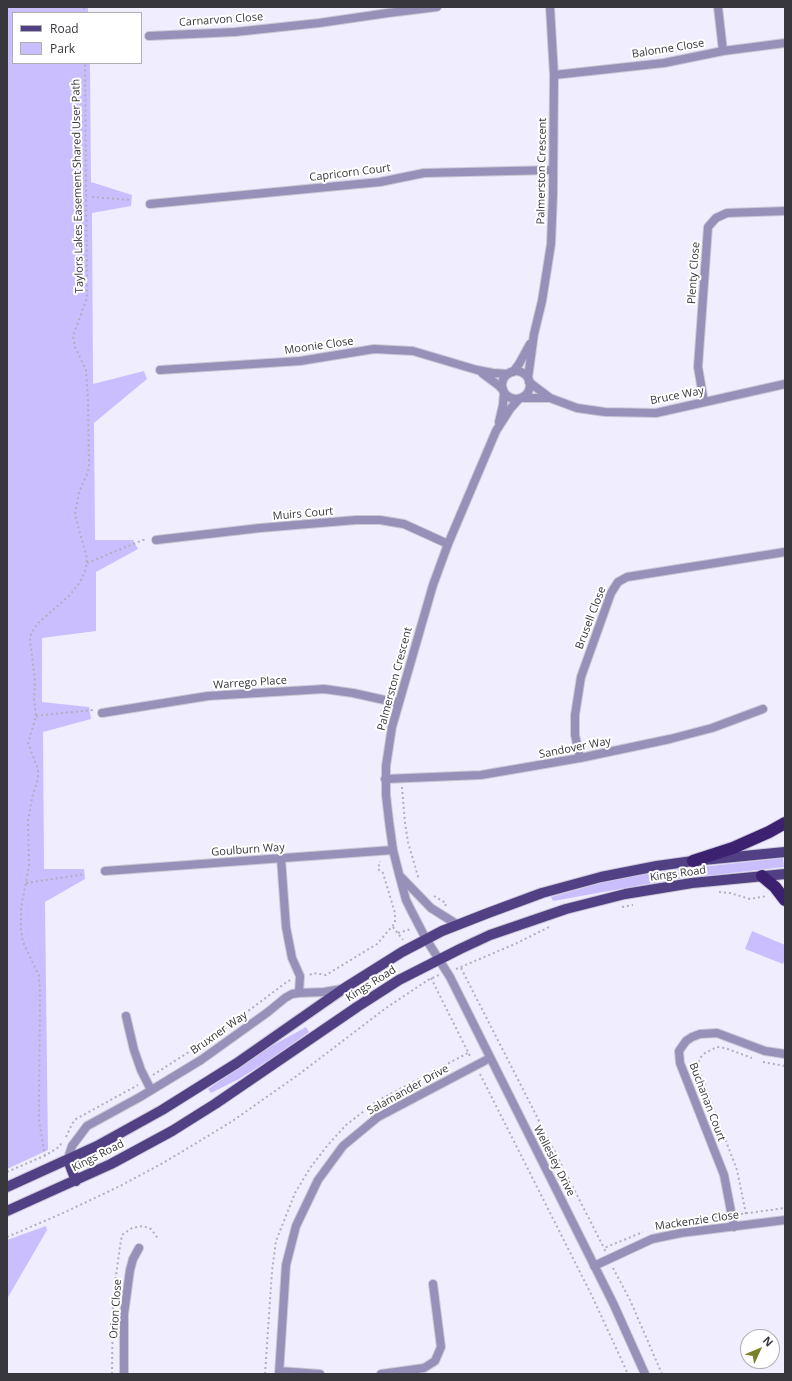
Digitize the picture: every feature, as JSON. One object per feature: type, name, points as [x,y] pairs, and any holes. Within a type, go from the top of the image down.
[{"type":"highway","points":[[693,861],[733,848],[785,823]]},
{"type":"highway","points":[[762,876],[770,882],[782,896]]},
{"type":"main road","name":"Kings Road","points":[[7,1187],[68,1160],[123,1132],[197,1089],[343,989],[402,952],[426,939],[458,925],[516,902],[574,884],[627,871],[693,861],[785,852]]},
{"type":"main road","name":"Kings Road","points":[[7,1211],[111,1164],[172,1130],[399,980],[460,949],[542,916],[582,904],[656,888],[785,874]]},
{"type":"main road","points":[[68,1160],[76,1181]]},
{"type":"street","name":"Carnarvon Close","points":[[149,36],[235,32],[319,23],[437,7]]},
{"type":"street","name":"Palmerston Crescent","points":[[529,380],[534,334],[542,301],[551,244],[554,75],[550,7]]},
{"type":"street","points":[[718,7],[723,51]]},
{"type":"street","name":"Balonne Close","points":[[554,75],[664,63],[723,51],[785,43]]},
{"type":"street","name":"Capricorn Court","points":[[150,204],[380,182],[424,173],[553,170]]},
{"type":"street","name":"Plenty Close","points":[[704,402],[698,367],[708,227],[716,218],[727,213],[785,211]]},
{"type":"street","name":"Palmerston Crescent","points":[[510,373],[522,358],[534,334]]},
{"type":"street","name":"Moonie Close","points":[[160,370],[300,362],[374,349],[413,351],[477,370],[493,373],[510,373]]},
{"type":"street","name":"Moonie Close","points":[[477,370],[492,379],[504,392]]},
{"type":"street","points":[[521,372],[529,380],[528,392],[520,398],[511,398],[504,392],[503,381],[510,373],[521,372]]},
{"type":"street","name":"Bruce Way","points":[[529,380],[550,398],[576,408],[605,412],[656,413],[785,384]]},
{"type":"street","name":"Palmerston Crescent","points":[[439,959],[426,939],[406,900],[393,850],[385,778],[392,727],[433,585],[448,544],[496,431],[503,405],[504,392]]},
{"type":"street","name":"Palmerston Crescent","points":[[496,431],[510,409],[520,398]]},
{"type":"street","name":"Bruce Way","points":[[520,398],[550,398]]},
{"type":"street","name":"Muirs Court","points":[[156,540],[260,528],[356,520],[380,520],[404,524],[448,544]]},
{"type":"street","name":"Brusell Close","points":[[580,758],[575,735],[575,715],[580,682],[611,593],[618,582],[627,577],[785,552]]},
{"type":"street","name":"Warrego Place","points":[[102,714],[208,696],[324,689],[353,693],[398,703]]},
{"type":"street","name":"Sandover Way","points":[[385,778],[480,775],[580,758],[677,738],[712,728],[763,709]]},
{"type":"street","name":"Goulburn Way","points":[[105,872],[393,850]]},
{"type":"street","points":[[281,858],[286,927],[292,958],[300,976],[299,993]]},
{"type":"street","points":[[399,874],[420,897],[442,915],[458,925]]},
{"type":"street","name":"Wellesley Drive","points":[[439,959],[447,972],[613,1303],[645,1374]]},
{"type":"street","name":"Bruxner Way","points":[[68,1160],[72,1146],[87,1126],[201,1060],[285,998],[292,994],[343,989]]},
{"type":"street","points":[[126,1016],[134,1050],[141,1070],[151,1090]]},
{"type":"street","name":"Buchanan Court","points":[[734,1227],[724,1175],[680,1063],[679,1050],[686,1041],[692,1037],[700,1034],[717,1033],[765,1051],[785,1054]]},
{"type":"street","name":"Salamander Drive","points":[[279,1373],[286,1265],[296,1226],[318,1180],[343,1146],[378,1117],[490,1058]]},
{"type":"street","name":"Mackenzie Close","points":[[594,1266],[652,1239],[681,1233],[785,1220]]},
{"type":"street","name":"Orion Close","points":[[124,1374],[124,1314],[130,1270],[133,1258],[139,1248]]},
{"type":"street","points":[[381,1374],[424,1368],[435,1361],[441,1348],[433,1284]]},
{"type":"street","points":[[279,1373],[320,1374]]},
{"type":"path","name":"Taylors Lakes Easement Shared User Path","points":[[85,64],[87,298],[73,336],[75,347],[86,370],[88,400],[89,466],[88,472],[79,492],[75,515],[88,558],[87,564]]},
{"type":"path","points":[[92,197],[132,200]]},
{"type":"path","points":[[46,1156],[39,1121],[39,976],[23,942],[21,930],[22,908],[29,858],[28,821],[32,798],[38,778],[38,769],[28,743],[36,716],[34,698],[35,681],[30,634],[37,624],[70,595],[80,582],[87,564],[143,540],[156,540]]},
{"type":"path","points":[[36,716],[92,710],[102,714]]},
{"type":"path","points":[[401,778],[405,823],[419,881]]},
{"type":"path","points":[[7,1172],[46,1156],[58,1147],[76,1118],[146,1080],[223,1030],[288,981],[300,980],[313,972],[326,975],[377,944],[395,923],[395,914],[383,873],[378,869],[380,859],[379,852]]},
{"type":"path","points":[[26,883],[86,874]]},
{"type":"path","points":[[712,893],[727,892],[746,898],[756,899],[770,895],[782,896]]},
{"type":"path","points":[[433,896],[446,903],[442,915]]},
{"type":"path","points":[[618,908],[633,905]]},
{"type":"path","points":[[393,926],[398,933],[419,926]]},
{"type":"path","points":[[7,1236],[54,1217],[120,1186],[231,1122],[298,1076],[386,1008],[431,978],[520,942],[551,926]]},
{"type":"path","points":[[461,967],[630,1300],[662,1374]]},
{"type":"path","points":[[431,978],[592,1296],[628,1374]]},
{"type":"path","points":[[746,1214],[737,1170],[698,1070],[698,1063],[705,1053],[718,1047],[753,1058]]},
{"type":"path","points":[[265,1374],[272,1271],[276,1241],[295,1193],[310,1168],[326,1146],[346,1125],[377,1101],[469,1053]]},
{"type":"path","points":[[759,1060],[785,1066]]},
{"type":"path","points":[[655,1228],[702,1218],[732,1216],[785,1208]]},
{"type":"path","points":[[604,1248],[648,1230]]},
{"type":"green space","points":[[7,7],[88,7],[88,12],[12,12],[12,64],[90,64],[91,182],[132,195],[131,206],[92,213],[93,384],[144,371],[147,379],[94,423],[95,540],[133,540],[138,549],[96,572],[96,631],[42,638],[42,702],[89,707],[91,719],[43,732],[44,869],[84,869],[85,879],[45,902],[48,1150],[7,1169]]},
{"type":"green space","points":[[783,858],[784,867],[670,880],[553,901],[551,897],[604,882],[655,872]]},
{"type":"green space","points":[[752,931],[785,945],[785,960],[783,964],[745,949]]},
{"type":"green space","points":[[306,1027],[309,1032],[239,1079],[211,1093],[208,1089],[266,1049]]},
{"type":"green space","points":[[46,1226],[47,1230],[7,1299],[7,1240]]}]
